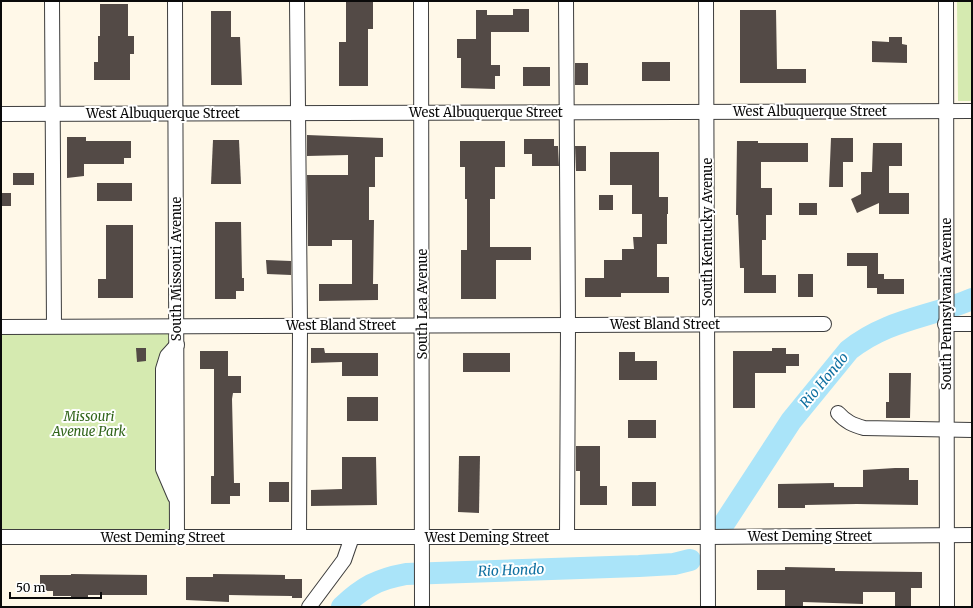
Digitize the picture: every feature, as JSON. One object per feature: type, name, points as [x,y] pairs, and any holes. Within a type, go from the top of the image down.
[{"type":"street","points":[[52,1],[54,326]]},
{"type":"street","name":"South Missouri Avenue","points":[[175,1],[177,537]]},
{"type":"street","points":[[297,1],[300,326],[299,537]]},
{"type":"street","name":"South Lea Avenue","points":[[421,1],[422,607]]},
{"type":"street","points":[[566,1],[568,324],[567,537]]},
{"type":"street","name":"South Kentucky Avenue","points":[[706,1],[708,607]]},
{"type":"street","name":"South Pennsylvania Avenue","points":[[946,1],[945,324],[947,607]]},
{"type":"street","name":"West Albuquerque Street","points":[[1,114],[972,111]]},
{"type":"street","name":"West Bland Street","points":[[1,327],[707,323],[824,324]]},
{"type":"street","points":[[945,324],[972,324]]},
{"type":"street","points":[[838,413],[845,421],[864,428],[972,430]]},
{"type":"street","name":"West Deming Street","points":[[1,537],[708,538],[972,535]]},
{"type":"street","points":[[309,607],[344,560],[352,537]]},
{"type":"green space","points":[[957,1],[972,1],[972,101],[958,101]]},
{"type":"green space","name":"Missouri Avenue Park","points":[[177,326],[177,537],[1,537],[1,327]]},
{"type":"building","points":[[346,1],[373,1],[373,29],[368,29],[368,86],[339,86],[339,42],[346,42]]},
{"type":"building","points":[[100,4],[128,4],[128,36],[134,36],[134,54],[130,54],[130,80],[94,80],[94,62],[98,62]]},
{"type":"building","points":[[513,9],[529,9],[529,32],[491,32],[491,65],[500,65],[500,76],[495,76],[495,89],[461,88],[461,58],[457,58],[457,39],[476,39],[476,10],[487,10],[487,15],[513,15]]},
{"type":"building","points":[[740,10],[776,10],[777,69],[806,69],[806,83],[740,83]]},
{"type":"building","points":[[211,11],[231,11],[231,37],[240,37],[242,85],[211,85]]},
{"type":"building","points":[[889,37],[902,37],[902,44],[907,45],[907,63],[872,62],[872,41],[889,42]]},
{"type":"building","points":[[642,62],[670,62],[670,81],[642,81]]},
{"type":"building","points":[[575,63],[588,63],[588,85],[575,85]]},
{"type":"building","points":[[523,67],[550,67],[550,86],[523,86]]},
{"type":"building","points":[[307,135],[383,138],[383,157],[375,157],[375,187],[369,187],[369,220],[374,220],[373,284],[378,284],[378,300],[319,301],[319,284],[352,284],[352,240],[332,240],[332,246],[308,246],[307,175],[348,175],[348,155],[307,156]]},
{"type":"building","points":[[67,137],[86,137],[86,141],[131,141],[131,158],[124,158],[124,164],[84,164],[84,176],[67,178]]},
{"type":"building","points":[[831,138],[853,138],[853,162],[843,162],[843,187],[829,187]]},
{"type":"building","points":[[524,139],[554,139],[554,146],[558,146],[559,166],[532,166],[532,154],[524,154]]},
{"type":"building","points":[[213,140],[239,140],[241,184],[211,184]]},
{"type":"building","points":[[460,141],[505,141],[505,167],[495,167],[495,199],[490,199],[490,247],[531,247],[531,260],[496,260],[496,299],[461,299],[461,250],[467,250],[467,199],[465,199],[465,167],[460,167]]},
{"type":"building","points":[[737,141],[758,141],[758,143],[808,143],[808,162],[761,162],[761,188],[772,188],[772,215],[766,215],[766,240],[762,240],[762,275],[776,275],[776,293],[744,293],[744,268],[740,268],[738,215],[736,215]]},
{"type":"building","points":[[873,143],[902,143],[902,166],[889,166],[889,193],[909,193],[909,214],[879,214],[879,203],[857,213],[851,199],[861,194],[861,172],[872,172]]},
{"type":"building","points":[[575,146],[586,146],[586,171],[576,171]]},
{"type":"building","points":[[610,152],[659,152],[659,197],[668,197],[668,214],[667,244],[657,244],[657,277],[669,277],[669,293],[621,293],[621,297],[585,297],[585,278],[604,278],[604,260],[622,260],[622,249],[634,249],[633,237],[642,237],[642,214],[632,214],[632,185],[610,185]]},
{"type":"building","points":[[13,173],[34,173],[34,185],[13,185]]},
{"type":"building","points":[[97,183],[132,183],[132,201],[97,201]]},
{"type":"building","points":[[1,193],[11,193],[11,206],[1,206]]},
{"type":"building","points":[[599,195],[613,195],[613,210],[599,210]]},
{"type":"building","points":[[799,203],[817,203],[817,215],[799,215]]},
{"type":"building","points":[[215,222],[241,222],[242,278],[244,278],[244,291],[236,291],[236,299],[215,299]]},
{"type":"building","points":[[106,225],[133,225],[133,298],[98,298],[98,279],[106,279]]},
{"type":"building","points":[[847,253],[878,253],[878,274],[884,274],[884,279],[904,279],[904,294],[877,294],[877,288],[867,288],[867,266],[847,266]]},
{"type":"building","points":[[266,260],[291,261],[291,275],[267,274]]},
{"type":"building","points":[[798,274],[813,274],[813,297],[798,297]]},
{"type":"building","points":[[136,348],[146,348],[146,361],[137,362]]},
{"type":"building","points":[[311,348],[324,348],[325,353],[378,353],[378,376],[342,376],[342,362],[311,363]]},
{"type":"building","points":[[772,348],[786,348],[786,354],[799,354],[799,366],[786,366],[786,373],[755,373],[755,408],[733,408],[733,351],[772,351]]},
{"type":"building","points":[[200,351],[228,351],[228,376],[241,376],[241,393],[233,393],[232,399],[234,483],[240,483],[240,496],[230,496],[230,504],[211,504],[211,476],[214,476],[214,369],[200,369]]},
{"type":"building","points":[[619,352],[635,352],[635,361],[657,361],[657,380],[619,380]]},
{"type":"building","points":[[463,353],[510,353],[510,372],[463,372]]},
{"type":"building","points":[[889,373],[911,373],[910,418],[886,418],[886,402],[889,402]]},
{"type":"building","points":[[347,397],[378,397],[378,421],[347,421]]},
{"type":"building","points":[[628,420],[656,420],[656,438],[628,438]]},
{"type":"building","points":[[576,446],[600,446],[600,486],[607,486],[607,505],[580,505],[580,471],[576,471]]},
{"type":"building","points":[[459,456],[480,456],[479,513],[458,512]]},
{"type":"building","points":[[342,457],[376,457],[377,505],[311,506],[311,490],[342,489]]},
{"type":"building","points":[[909,468],[909,480],[918,480],[918,505],[805,505],[805,508],[778,508],[778,484],[834,483],[834,487],[863,487],[863,470]]},
{"type":"building","points":[[269,482],[289,482],[289,502],[269,502]]},
{"type":"building","points":[[632,482],[656,482],[656,506],[632,506]]},
{"type":"building","points":[[785,567],[835,568],[835,571],[922,572],[922,588],[911,588],[911,607],[895,607],[895,592],[863,592],[863,604],[803,602],[803,607],[785,607],[785,590],[757,590],[757,570],[785,570]]},
{"type":"building","points":[[213,574],[285,575],[285,579],[302,579],[302,598],[292,598],[292,596],[229,595],[229,602],[186,600],[186,577],[213,577]]},
{"type":"building","points":[[40,575],[147,575],[147,595],[88,595],[88,598],[71,598],[71,596],[53,596],[53,591],[40,591]]},
{"type":"waterway","name":"Rio Hondo","points":[[725,522],[791,421],[849,350],[878,332],[893,325],[972,299]]},
{"type":"waterway","name":"Rio Hondo","points":[[342,607],[357,594],[371,585],[387,578],[406,574],[639,566],[674,564],[690,560]]}]
